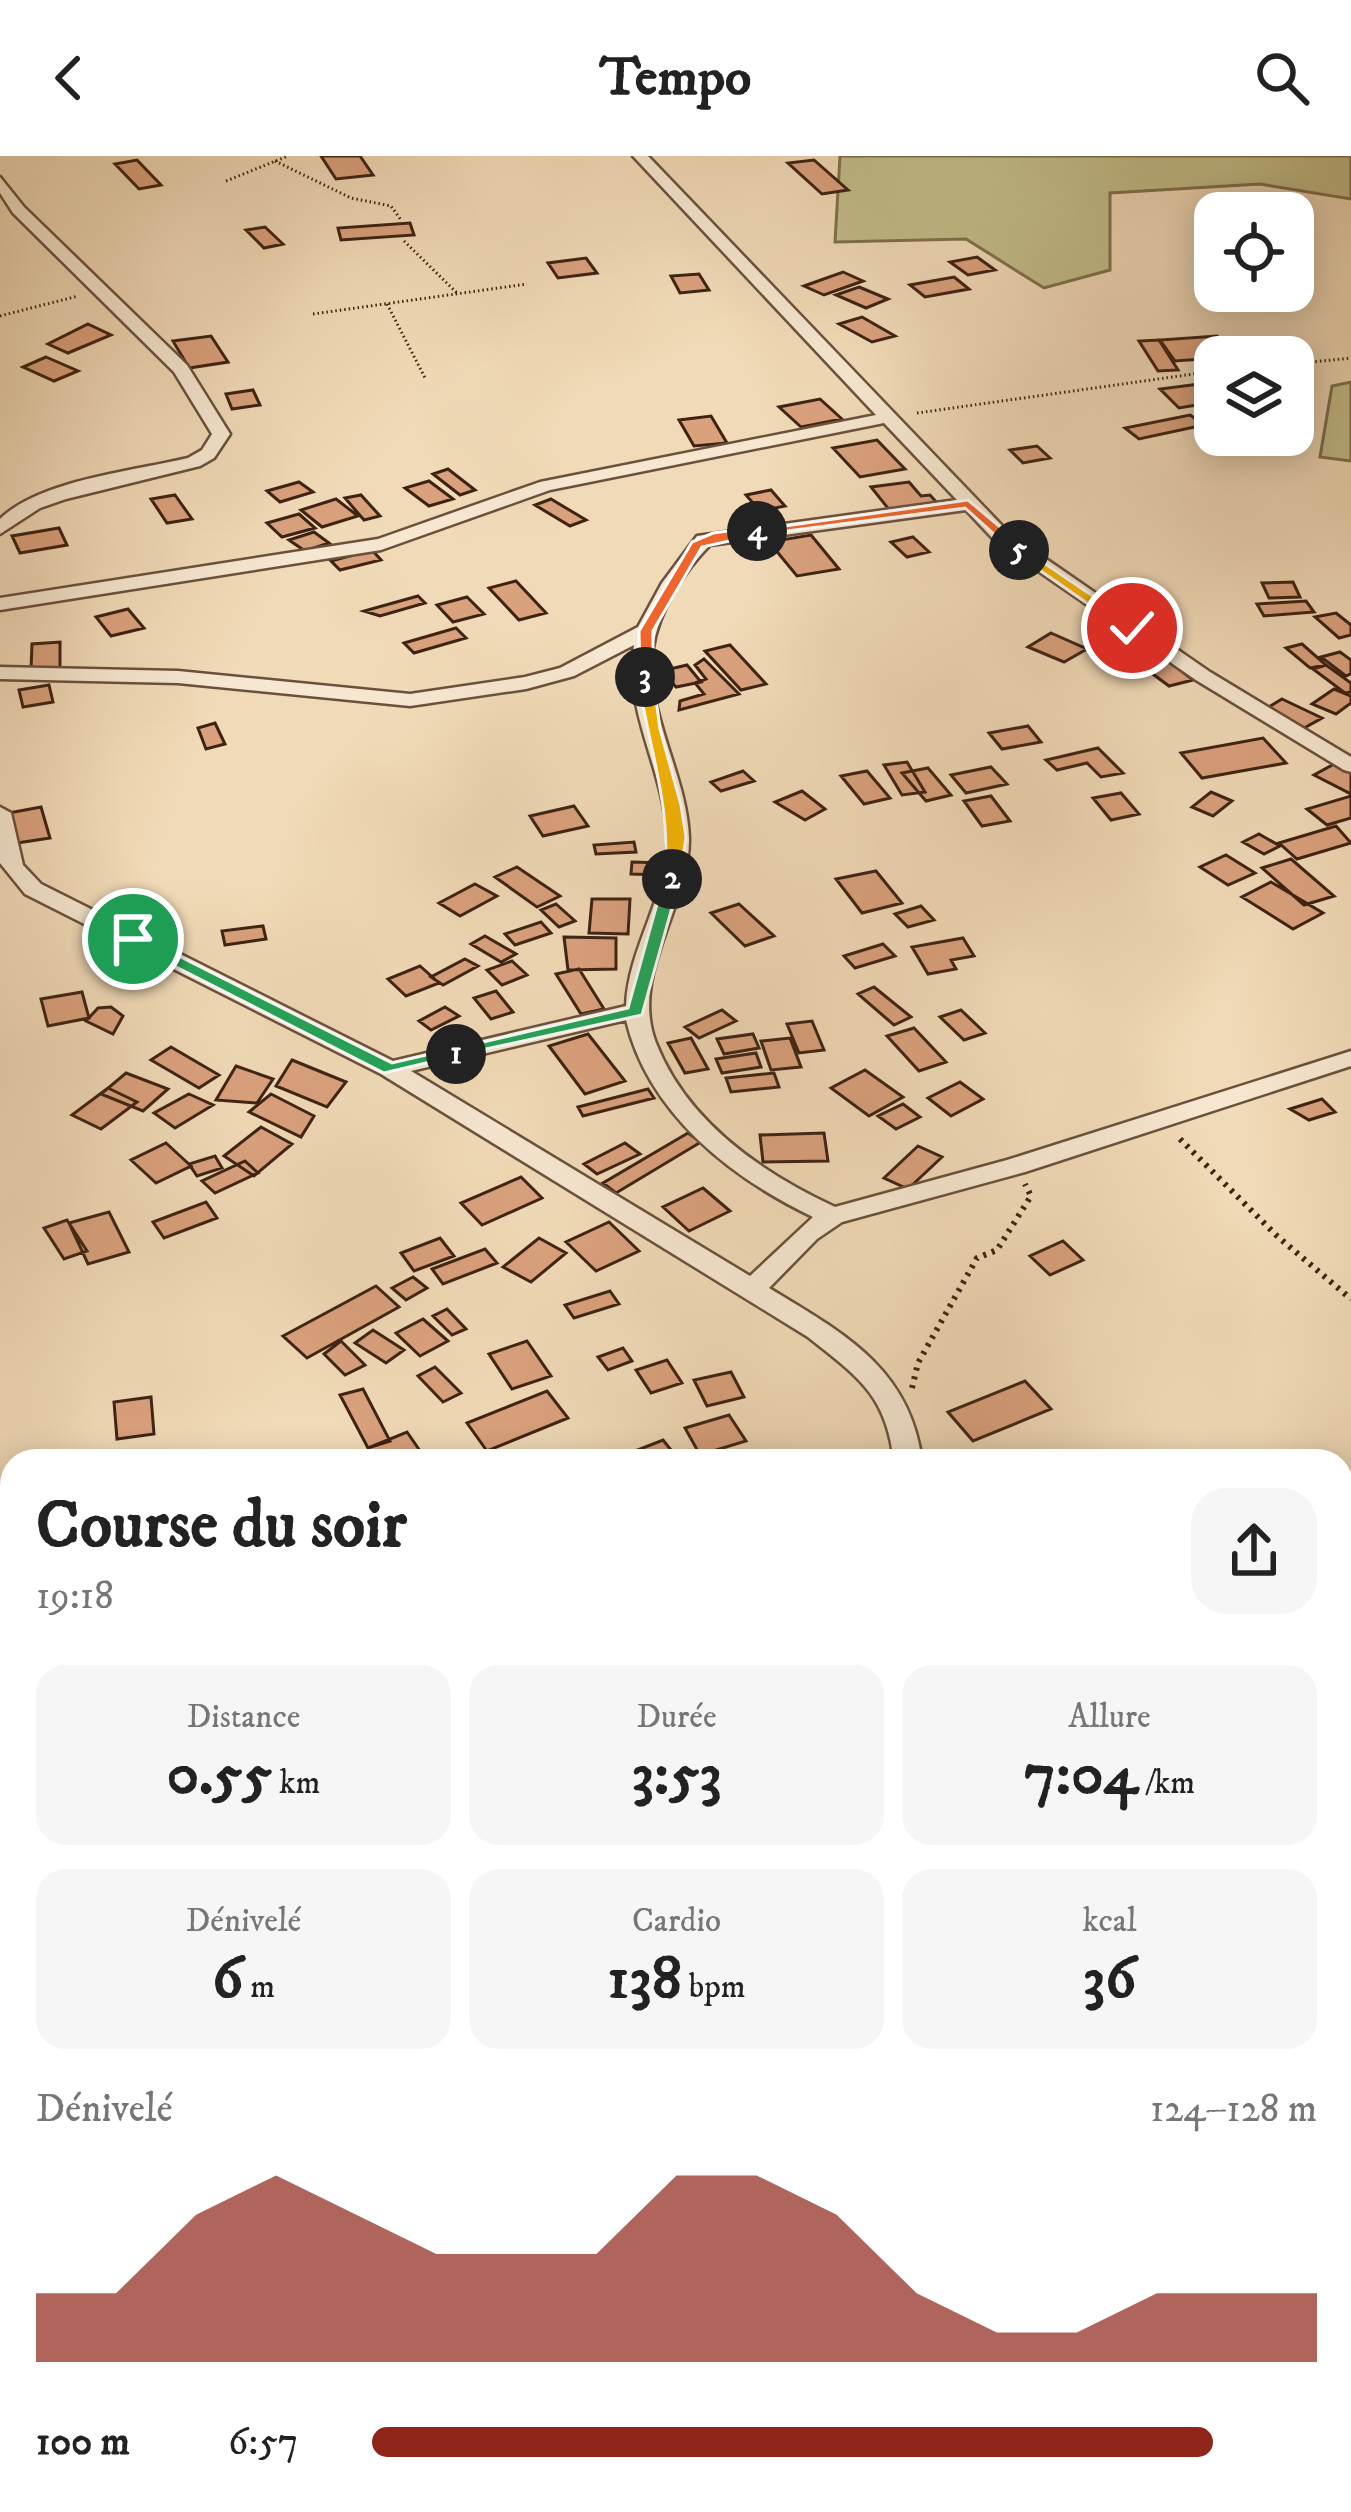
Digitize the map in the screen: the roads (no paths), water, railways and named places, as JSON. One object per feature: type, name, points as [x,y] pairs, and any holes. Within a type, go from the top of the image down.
[{"type":"street","points":[[640,156],[1003,538],[1075,590],[1351,766]]},
{"type":"street","points":[[0,181],[18,210],[181,369],[216,424],[219,442],[194,462],[24,508],[0,529]]},
{"type":"street","points":[[0,604],[381,544],[546,486],[890,417]]},
{"type":"street","points":[[833,1216],[770,1184],[710,1140],[662,1077],[642,1039],[636,1011],[676,866],[678,837],[653,729],[643,661],[646,631],[704,540],[968,504]]},
{"type":"street","points":[[0,673],[178,677],[410,700],[526,683],[567,672],[646,631]]},
{"type":"street","points":[[0,812],[8,862],[16,877],[32,889],[390,1069],[818,1330],[879,1380],[902,1413],[906,1449]]},
{"type":"street","points":[[390,1069],[636,1011]]},
{"type":"street","points":[[752,1290],[808,1233],[833,1216],[1016,1166],[1351,1058]]}]
